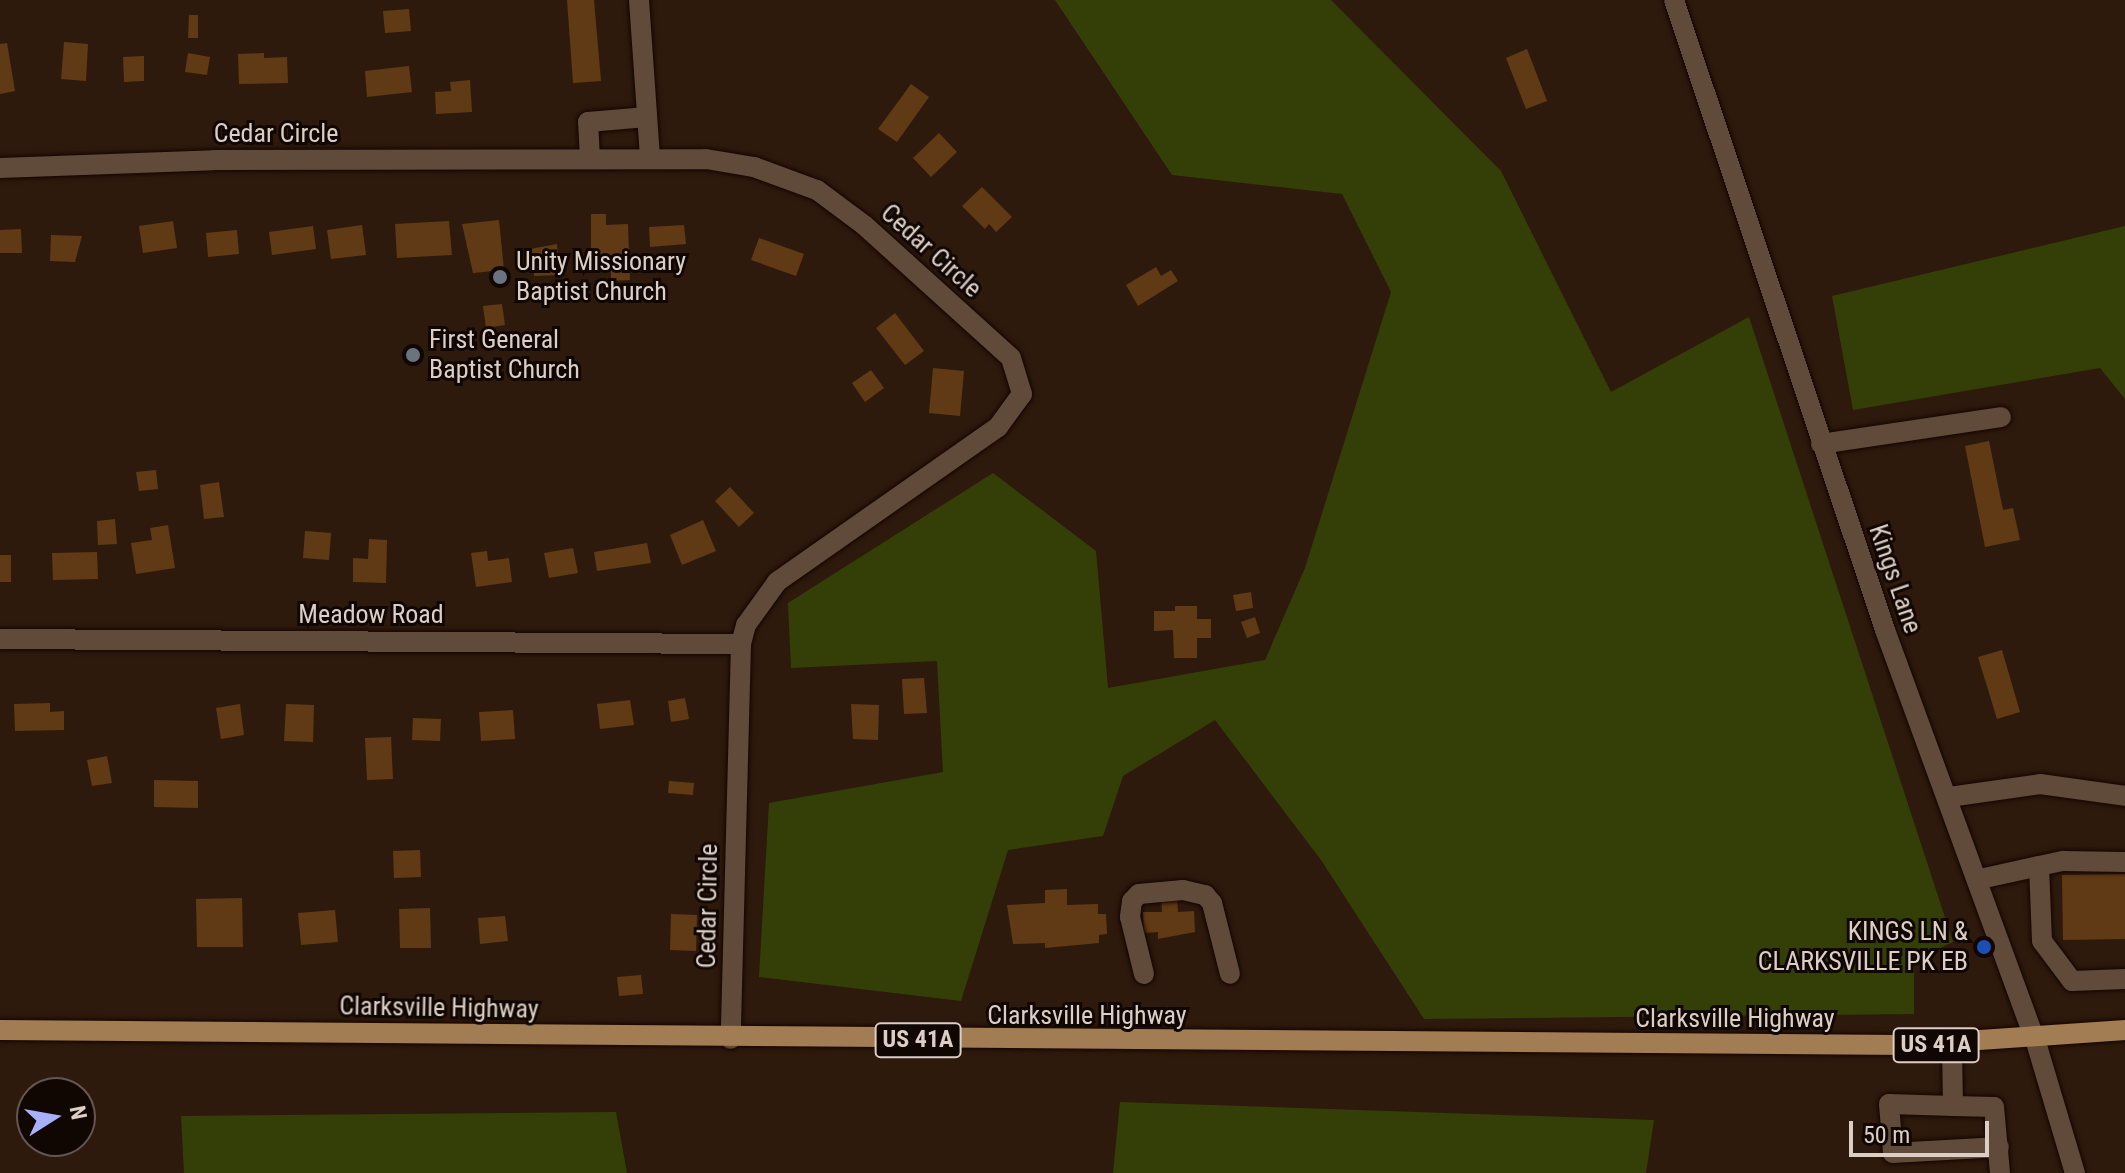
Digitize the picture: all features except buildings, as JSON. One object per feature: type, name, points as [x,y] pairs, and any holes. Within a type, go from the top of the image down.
[{"type":"main road","name":"Clarksville Highway","points":[[0,1030],[731,1039],[1952,1045],[2125,1030]]},
{"type":"street","points":[[639,0],[650,159]]},
{"type":"street","name":"Kings Lane","points":[[1674,0],[1821,444],[2035,1039],[2075,1173]]},
{"type":"street","points":[[590,159],[588,122],[647,117]]},
{"type":"street","name":"Cedar Circle","points":[[0,168],[214,160],[590,159],[706,159],[754,167],[817,190],[864,225],[1011,358],[1022,394],[982,442],[777,582],[752,611],[741,644],[731,1039]]},
{"type":"street","points":[[1821,444],[2001,417]]},
{"type":"street","name":"Meadow Road","points":[[0,639],[741,644]]},
{"type":"street","points":[[1949,797],[2040,784],[2125,796]]},
{"type":"street","points":[[1980,879],[2063,861],[2125,862]]},
{"type":"street","points":[[2039,866],[2042,941],[2072,981],[2125,979]]},
{"type":"street","points":[[1144,974],[1130,917],[1132,901],[1153,891],[1183,890],[1205,895],[1212,903],[1230,974]]},
{"type":"street","points":[[1952,1045],[1953,1106]]},
{"type":"street","points":[[1999,1147],[1893,1153],[1889,1104],[1994,1107],[1999,1147],[2000,1173]]},
{"type":"green space","points":[[1055,0],[1331,0],[1501,171],[1611,392],[1749,317],[1953,942],[1914,960],[1914,1014],[1424,1019],[1321,860],[1215,720],[1123,776],[1103,836],[1008,850],[961,1001],[759,977],[769,803],[943,772],[937,661],[791,668],[788,603],[993,473],[1096,551],[1108,688],[1265,660],[1305,568],[1391,292],[1342,194],[1172,175]]},
{"type":"green space","points":[[2125,226],[2125,399],[2100,368],[1853,410],[1832,296]]},
{"type":"green space","points":[[1120,1102],[1654,1120],[1646,1173],[1113,1173]]},
{"type":"green space","points":[[616,1112],[627,1173],[184,1173],[181,1116]]},
{"type":"place","name":"Unity Missionary Baptist Church","points":[[500,277]]},
{"type":"place","name":"First General Baptist Church","points":[[413,355]]},
{"type":"place","name":"KINGS LN & CLARKSVILLE PK EB","points":[[1984,947]]}]
